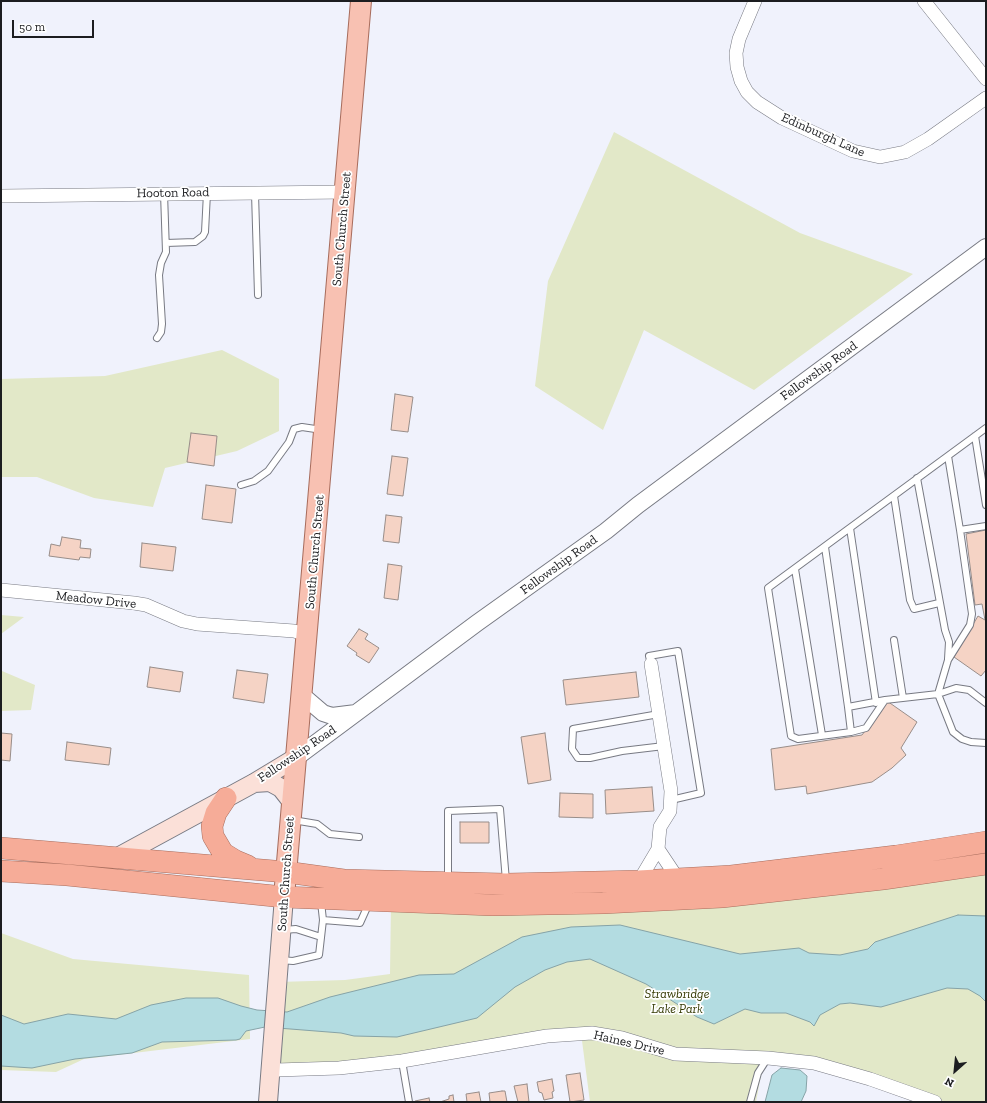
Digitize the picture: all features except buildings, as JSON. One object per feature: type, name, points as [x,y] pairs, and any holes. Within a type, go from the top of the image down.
[{"type":"highway","points":[[226,798],[216,813],[212,826],[215,841],[223,853],[236,861],[258,870]]},
{"type":"highway","points":[[1,848],[286,872],[344,880],[506,884],[640,881],[731,876],[818,866],[986,842]]},
{"type":"highway","points":[[67,875],[97,867],[116,858]]},
{"type":"highway","points":[[1,871],[67,875],[284,897],[370,902],[499,905],[603,904],[802,889],[986,864]]},
{"type":"main road","name":"South Church Street","points":[[268,1102],[291,811],[308,635],[361,1]]},
{"type":"main road","name":"Fellowship Road","points":[[116,858],[254,783],[297,757]]},
{"type":"main road","points":[[254,783],[270,782],[281,788],[291,811]]},
{"type":"street","name":"Edinburgh Lane","points":[[755,1],[742,32],[736,53],[736,67],[747,92],[757,102],[782,118],[853,151],[880,157],[905,152],[928,139],[986,98]]},
{"type":"street","points":[[924,1],[986,79]]},
{"type":"street","name":"Hooton Road","points":[[1,196],[345,192]]},
{"type":"street","name":"Fellowship Road","points":[[297,757],[477,623],[606,531],[638,505],[986,247]]},
{"type":"street","name":"Meadow Drive","points":[[1,590],[134,603],[146,605],[183,621],[197,624],[294,631],[308,635]]},
{"type":"street","points":[[640,881],[658,849],[660,827],[670,811],[671,800],[671,791],[651,664]]},
{"type":"street","points":[[302,695],[316,709],[332,716],[358,712]]},
{"type":"street","points":[[658,849],[678,879]]},
{"type":"street","name":"Haines Drive","points":[[270,1072],[277,1070],[339,1068],[402,1061],[547,1036],[581,1033],[622,1038],[675,1054],[771,1058],[824,1065],[905,1090],[934,1102]]},
{"type":"lane","points":[[255,192],[258,295]]},
{"type":"lane","points":[[157,338],[161,332],[159,275],[161,263],[166,252],[164,193]]},
{"type":"lane","points":[[166,243],[195,242],[203,236],[205,232],[207,193]]},
{"type":"lane","points":[[241,485],[254,481],[268,471],[289,442],[294,429],[302,427],[325,431]]},
{"type":"lane","points":[[885,700],[866,728],[851,732],[798,739],[791,736],[768,588],[986,428]]},
{"type":"lane","points":[[975,436],[986,505]]},
{"type":"lane","points":[[948,456],[972,614],[970,625],[948,660]]},
{"type":"lane","points":[[917,478],[939,603],[949,642],[948,660],[938,694],[953,732],[962,739],[971,742],[986,743]]},
{"type":"lane","points":[[894,496],[910,600],[914,609],[939,603]]},
{"type":"lane","points":[[960,530],[986,526]]},
{"type":"lane","points":[[850,528],[876,703]]},
{"type":"lane","points":[[825,547],[851,732]]},
{"type":"lane","points":[[795,569],[822,736]]},
{"type":"lane","points":[[894,640],[903,698]]},
{"type":"lane","points":[[651,664],[649,656],[678,651],[701,793],[671,800]]},
{"type":"lane","points":[[848,707],[876,703],[885,700],[938,694],[956,688],[969,690],[986,703]]},
{"type":"lane","points":[[659,714],[572,729],[572,749],[578,758],[590,758],[664,746]]},
{"type":"lane","points":[[448,883],[448,811],[500,809],[506,884]]},
{"type":"lane","points":[[291,811],[317,824],[330,834],[359,837]]},
{"type":"lane","points":[[280,960],[293,961],[319,955],[323,920],[320,899]]},
{"type":"lane","points":[[323,920],[360,923],[370,902]]},
{"type":"lane","points":[[282,930],[296,929],[321,937]]},
{"type":"lane","points":[[750,1102],[758,1073],[771,1058]]},
{"type":"lane","points":[[402,1061],[409,1102]]},
{"type":"green space","points":[[614,132],[800,233],[913,274],[754,390],[644,330],[603,430],[535,386],[548,281]]},
{"type":"green space","points":[[222,350],[279,379],[279,431],[237,451],[165,468],[153,507],[94,498],[37,477],[1,477],[1,379],[105,376]]},
{"type":"green space","points":[[1,615],[24,617],[1,634]]},
{"type":"green space","points":[[2,671],[35,685],[31,710],[1,711]]},
{"type":"green space","name":"Strawbridge Lake Park","points":[[986,864],[986,1102],[934,1102],[905,1090],[764,1058],[756,1102],[590,1102],[581,1033],[271,1072],[278,982],[345,980],[390,974],[391,903],[451,904]]},
{"type":"green space","points":[[1,933],[73,959],[249,975],[250,1039],[84,1059],[56,1072],[1,1070]]},
{"type":"water","points":[[958,915],[986,916],[986,1002],[980,996],[968,989],[947,988],[881,1007],[850,1003],[840,1004],[820,1015],[814,1026],[810,1022],[786,1013],[761,1013],[745,1009],[714,1024],[697,1017],[646,984],[590,959],[567,962],[545,970],[515,987],[477,1018],[397,1037],[354,1036],[341,1033],[265,1027],[246,1031],[240,1039],[236,1040],[162,1042],[132,1053],[75,1059],[32,1068],[1,1066],[1,1015],[24,1024],[68,1014],[116,1019],[151,1005],[186,998],[218,998],[257,1010],[287,1012],[330,997],[419,975],[454,974],[522,937],[571,927],[620,925],[740,954],[799,948],[809,953],[840,955],[868,949],[875,942]]},
{"type":"water","points":[[781,1068],[800,1070],[807,1076],[806,1091],[801,1102],[765,1102],[772,1075]]}]
